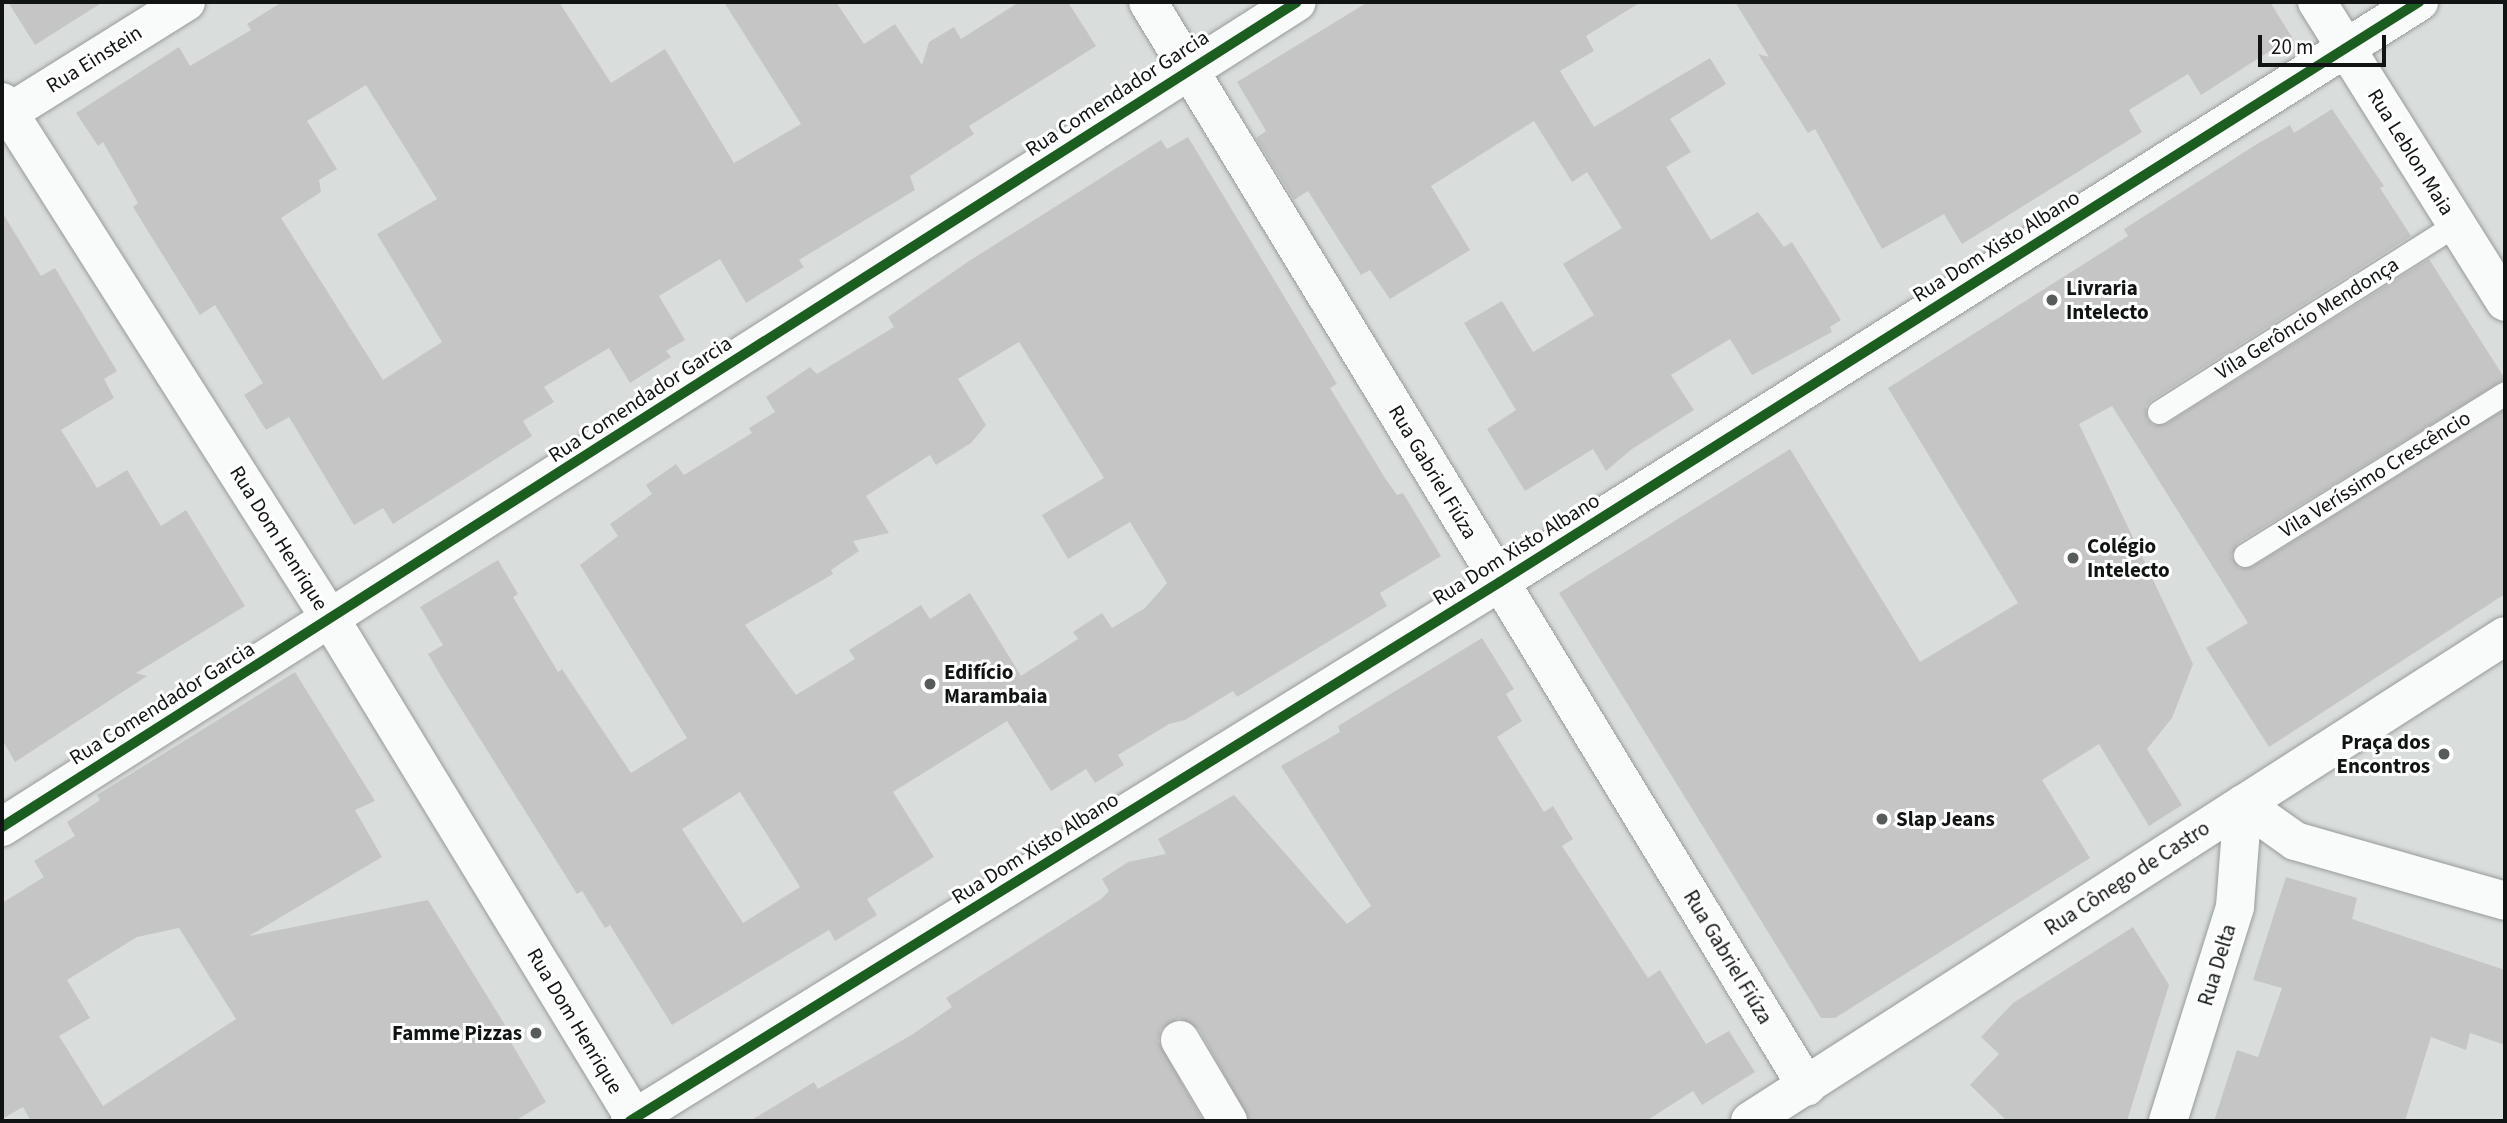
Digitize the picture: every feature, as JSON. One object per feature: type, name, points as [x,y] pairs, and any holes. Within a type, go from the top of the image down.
[{"type":"street","name":"Rua Einstein","points":[[4,111],[186,2]]},
{"type":"street","name":"Rua Gabriel Fiúza","points":[[1147,2],[1807,1087]]},
{"type":"street","name":"Rua Comendador Garcia","points":[[2,827],[331,620],[1297,2]]},
{"type":"street","name":"Rua Leblon Maia","points":[[2318,2],[2505,302]]},
{"type":"street","name":"Rua Dom Xisto Albano","points":[[633,1120],[1500,582],[2419,2]]},
{"type":"street","name":"Rua Dom Henrique","points":[[4,111],[331,620],[633,1120]]},
{"type":"street","name":"Rua Cônego de Castro","points":[[1749,1121],[1807,1087],[2505,636]]},
{"type":"street","points":[[2243,804],[2295,841],[2505,901]]},
{"type":"street","name":"Rua Delta","points":[[2168,1121],[2235,907],[2243,804]]},
{"type":"street","points":[[1180,1040],[1228,1121]]},
{"type":"lane","name":"Vila Gerôncio Mendonça","points":[[2159,412],[2456,225]]},
{"type":"lane","name":"Vila Veríssimo Crescêncio","points":[[2245,555],[2505,393]]},
{"type":"building","points":[[8,2],[103,2],[35,45]]},
{"type":"building","points":[[282,2],[559,2],[611,83],[665,49],[734,163],[801,124],[724,2],[836,2],[864,44],[895,24],[922,65],[929,42],[954,27],[961,39],[1019,2],[1068,2],[1096,46],[969,126],[974,134],[910,176],[915,190],[799,260],[804,267],[746,303],[720,259],[659,296],[685,340],[666,351],[671,357],[630,383],[609,348],[544,387],[554,402],[523,421],[532,436],[393,524],[383,508],[354,525],[289,417],[266,430],[244,395],[263,383],[215,305],[200,315],[133,207],[138,203],[103,142],[98,146],[76,113],[179,47],[190,66],[251,30],[247,24]],"holes":[[[366,85],[437,199],[377,234],[442,342],[383,380],[281,218],[321,192],[319,180],[337,169],[307,121]]]},
{"type":"building","points":[[1368,2],[1641,2],[1586,36],[1594,51],[1560,71],[1594,127],[1710,58],[1726,84],[1670,119],[1691,152],[1666,167],[1711,240],[1758,212],[1784,247],[1792,242],[1841,320],[1830,327],[1832,332],[1752,375],[1730,339],[1671,375],[1694,410],[1632,449],[1606,471],[1593,449],[1525,491],[1487,429],[1516,410],[1464,323],[1502,301],[1533,352],[1594,315],[1563,264],[1622,228],[1587,172],[1572,182],[1534,121],[1431,186],[1470,250],[1390,299],[1370,270],[1361,275],[1308,191],[1294,200],[1256,138],[1266,131],[1237,82]]},
{"type":"building","points":[[1735,2],[2270,2],[2292,37],[2201,95],[2188,74],[2129,110],[2142,132],[1962,244],[1944,214],[1882,249],[1815,129],[1808,133],[1758,54],[1769,57]]},
{"type":"building","points":[[2332,109],[2384,186],[2380,188],[2411,236],[2152,400],[2146,406],[2147,419],[2153,425],[2166,424],[2429,259],[2505,379],[2238,543],[2231,556],[2239,568],[2252,567],[2505,409],[2505,594],[2269,747],[2206,648],[2248,623],[2112,406],[2079,424],[2193,664],[2172,718],[2147,749],[2182,805],[2149,826],[2099,744],[2042,780],[2090,858],[1835,1018],[1821,1018],[1559,593],[1790,449],[1920,662],[2018,603],[1888,388],[2128,236],[2124,229],[2257,144],[2290,125],[2294,133]]},
{"type":"building","points":[[1188,137],[1337,384],[1330,388],[1385,478],[1397,495],[1403,493],[1441,556],[1380,593],[1387,606],[1237,697],[1233,691],[1185,720],[1169,724],[1118,755],[1124,765],[1095,783],[1086,769],[1051,791],[1007,721],[893,792],[934,857],[867,899],[877,915],[835,941],[829,930],[672,1025],[610,925],[605,928],[582,891],[577,894],[445,683],[428,654],[443,645],[420,607],[498,560],[518,594],[513,597],[558,672],[562,669],[631,773],[687,738],[580,565],[618,536],[610,524],[652,494],[646,485],[676,464],[684,475],[752,433],[749,428],[775,412],[766,397],[810,367],[817,374],[894,327],[888,317],[969,261],[1161,140],[1167,149]],"holes":[[[1019,342],[1104,478],[1042,515],[1068,559],[1130,522],[1167,583],[1145,608],[1112,628],[1102,613],[1073,632],[1078,639],[1021,676],[970,593],[930,619],[921,605],[849,650],[855,659],[796,695],[745,625],[833,574],[831,570],[859,551],[853,541],[889,533],[866,496],[930,455],[936,465],[971,443],[986,425],[958,379]],[[740,792],[800,887],[743,923],[682,829]]]},
{"type":"building","points":[[2,212],[41,276],[55,268],[117,371],[104,379],[114,398],[61,430],[97,488],[127,470],[161,526],[186,510],[245,606],[136,673],[147,676],[15,762],[2,739]]},
{"type":"building","points":[[1482,638],[1514,689],[1506,694],[1522,721],[1497,737],[1544,812],[1553,806],[1573,839],[1562,846],[1648,978],[1660,970],[1706,1044],[1729,1031],[1755,1072],[1702,1105],[1693,1091],[1646,1121],[1250,1121],[1199,1029],[1179,1018],[1161,1029],[1158,1041],[1203,1121],[750,1121],[814,1082],[818,1089],[913,1034],[952,1007],[946,998],[1101,899],[1109,891],[1102,879],[1128,862],[1166,854],[1158,839],[1234,795],[1347,924],[1371,906],[1281,766],[1340,732],[1338,726]]},
{"type":"building","points":[[295,672],[375,801],[355,810],[382,857],[249,936],[428,900],[505,1025],[502,1027],[546,1102],[515,1121],[31,1121],[23,1107],[2,1119],[2,903],[44,877],[34,861],[75,836],[67,822],[100,800],[97,795]],"holes":[[[179,928],[236,1019],[103,1106],[59,1036],[90,1018],[67,980],[137,937]]]},
{"type":"building","points":[[2286,877],[2357,898],[2352,919],[2505,970],[2505,1045],[2470,1033],[2466,1050],[2431,1037],[2405,1121],[2214,1121],[2237,1050],[2258,1057],[2282,988],[2253,980]]},
{"type":"building","points":[[2133,927],[2169,985],[2127,1121],[2007,1121],[1970,1085],[1999,1054],[1981,1037],[2013,1003]]},
{"type":"cycle path","points":[[2,827],[1297,2]]},
{"type":"cycle path","points":[[630,1121],[1500,582],[2419,2]]},
{"type":"place","name":"Livraria Intelecto","points":[[2052,300]]},
{"type":"place","name":"Colégio Intelecto","points":[[2073,558]]},
{"type":"place","name":"Edifício Marambaia","points":[[930,684]]},
{"type":"place","name":"Praça dos Encontros","points":[[2444,754]]},
{"type":"place","name":"Slap Jeans","points":[[1882,819]]},
{"type":"place","name":"Famme Pizzas","points":[[536,1033]]}]
